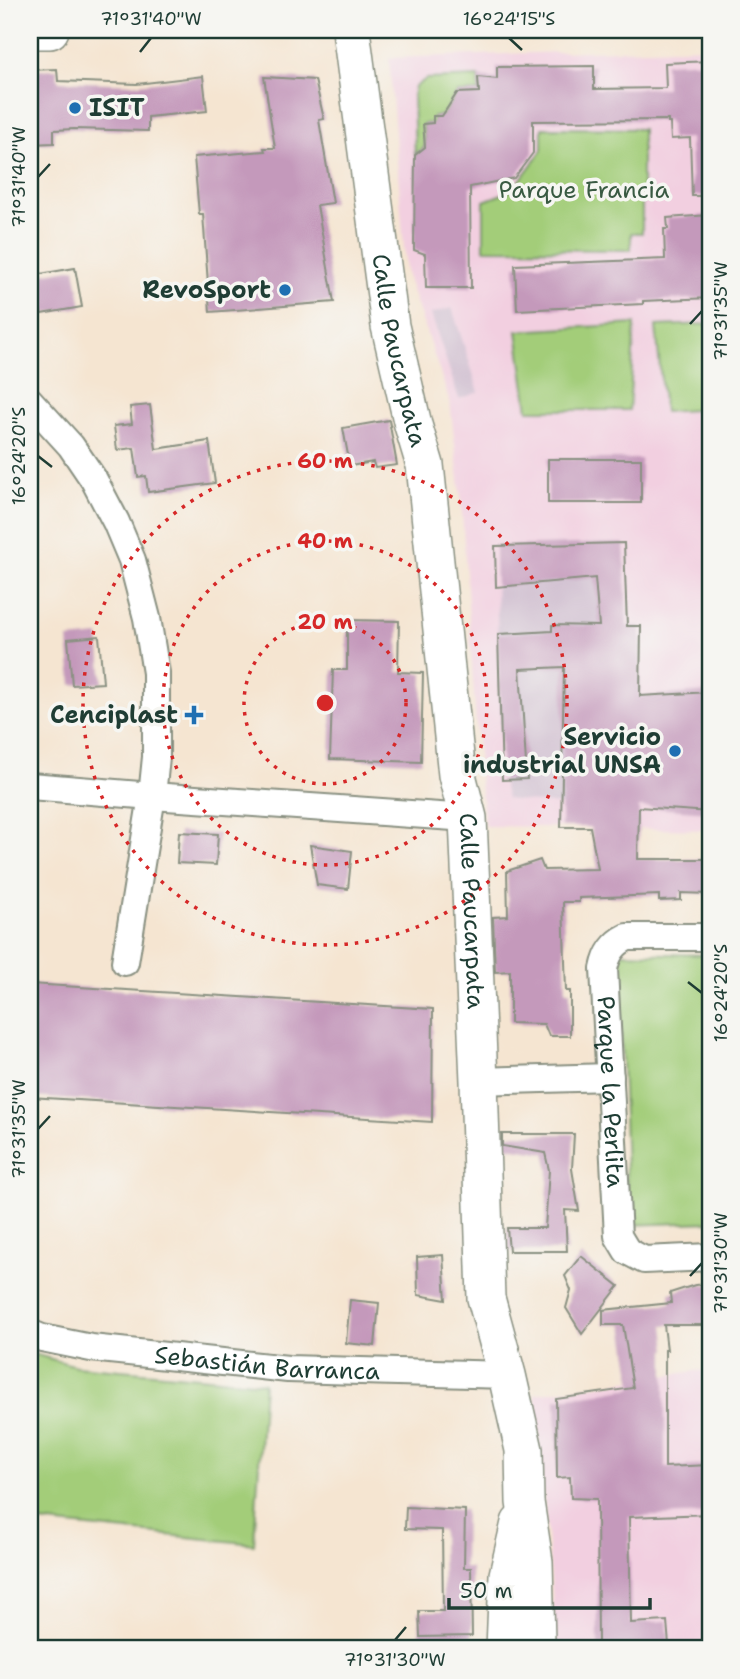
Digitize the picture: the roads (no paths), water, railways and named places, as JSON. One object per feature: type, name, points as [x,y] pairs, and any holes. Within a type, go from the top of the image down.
[{"type":"main road","points":[[30,30],[50,30]]},
{"type":"main road","name":"Calle Paucarpata","points":[[351,30],[390,326],[425,465],[457,775],[468,818],[486,1298],[524,1450],[526,1502],[534,1562],[535,1649]]},
{"type":"main road","name":"Calle Paucarpata","points":[[505,1649],[508,1575],[526,1502]]},
{"type":"street","points":[[30,401],[71,446],[94,480],[132,560],[147,618],[156,673],[156,757],[125,962]]},
{"type":"street","points":[[30,786],[468,818]]},
{"type":"street","name":"Parque la Perlita","points":[[710,937],[627,937],[618,941],[610,950],[604,970],[618,1236],[627,1251],[644,1260],[710,1256]]},
{"type":"street","points":[[479,1081],[610,1077]]},
{"type":"street","name":"Sebastián Barranca","points":[[30,1333],[92,1348],[288,1369],[507,1375]]},
{"type":"place","name":"ISIT","points":[[75,108]]},
{"type":"place","name":"RevoSport","points":[[285,290]]},
{"type":"place","name":"Cenciplast","points":[[194,715]]},
{"type":"place","name":"Servicio industrial UNSA","points":[[675,751]]},
{"type":"park label","name":"Parque Francia","points":[[584,190]]}]
